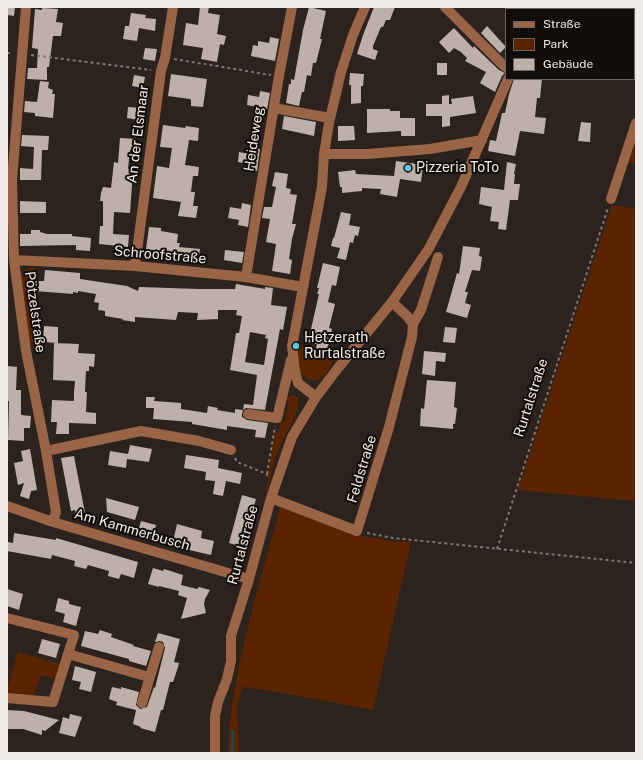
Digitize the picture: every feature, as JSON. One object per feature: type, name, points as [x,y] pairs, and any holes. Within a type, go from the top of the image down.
[{"type":"street","name":"Pötzelstraße","points":[[26,7],[21,53],[12,180],[14,260],[26,351],[46,451],[56,512],[53,522]]},
{"type":"street","name":"An der Elsmaar","points":[[135,266],[161,71],[165,58],[172,7]]},
{"type":"street","name":"Heideweg","points":[[246,277],[279,76],[292,7]]},
{"type":"street","points":[[316,397],[298,384],[292,354],[292,346],[322,186],[324,154],[330,118],[341,72],[353,35],[365,7]]},
{"type":"street","points":[[445,7],[505,67]]},
{"type":"street","name":"Rurtalstraße","points":[[215,753],[215,716],[231,661],[231,636],[249,579],[271,498],[292,437],[316,397],[392,302],[428,250],[461,187],[508,80]]},
{"type":"street","points":[[274,108],[330,118]]},
{"type":"street","points":[[611,199],[636,123]]},
{"type":"street","points":[[324,154],[367,154],[430,149],[482,140]]},
{"type":"street","name":"Feldstraße","points":[[357,531],[389,427],[412,337],[412,324],[421,310],[438,257]]},
{"type":"street","name":"Schroofstraße","points":[[14,260],[135,266],[246,277],[303,286]]},
{"type":"street","points":[[392,302],[407,316],[412,324]]},
{"type":"street","points":[[248,414],[277,418],[292,354]]},
{"type":"street","points":[[46,451],[141,432],[199,441],[230,450]]},
{"type":"street","points":[[271,498],[296,506],[357,531]]},
{"type":"street","name":"Am Kammerbusch","points":[[7,506],[53,522],[249,579]]},
{"type":"street","points":[[7,618],[74,635],[53,702],[7,698]]},
{"type":"street","points":[[142,703],[159,647]]},
{"type":"street","points":[[68,654],[149,677]]},
{"type":"path","points":[[21,53],[161,71]]},
{"type":"path","points":[[165,58],[279,76]]},
{"type":"path","name":"Rurtalstraße","points":[[497,548],[611,199]]},
{"type":"path","points":[[266,481],[277,418]]},
{"type":"path","points":[[230,450],[237,462],[267,474]]},
{"type":"path","points":[[357,531],[393,538],[636,562]]},
{"type":"green space","points":[[577,7],[588,8],[550,8]]},
{"type":"green space","points":[[635,12],[636,13],[635,66]]},
{"type":"green space","points":[[636,130],[636,163],[626,162]]},
{"type":"green space","points":[[612,205],[636,209],[636,501],[518,490]]},
{"type":"green space","points":[[35,267],[35,346],[28,344],[20,276],[25,270]]},
{"type":"green space","points":[[300,345],[337,354],[327,372],[318,380],[309,379],[302,374],[298,357]]},
{"type":"green space","points":[[291,395],[298,397],[297,411],[276,455],[267,493],[266,490],[275,432],[279,432],[280,424],[285,421],[289,401],[285,400]]},
{"type":"green space","points":[[281,504],[316,515],[362,536],[392,541],[411,542],[373,710],[278,692],[242,687],[237,707],[239,753],[228,753],[230,722],[241,659]]},
{"type":"green space","points":[[18,652],[61,664],[56,679],[41,675],[33,697],[7,696],[7,689]]},
{"type":"building","points":[[7,7],[15,7],[14,16],[7,15]]},
{"type":"building","points":[[200,7],[209,7],[208,13],[220,15],[217,34],[226,36],[224,45],[220,44],[217,62],[201,59],[203,48],[183,45],[186,23],[198,25]]},
{"type":"building","points":[[309,7],[326,11],[320,39],[322,39],[316,63],[313,63],[311,76],[307,75],[304,92],[302,92],[299,106],[286,103],[289,84],[291,84],[291,79],[294,80],[303,30]]},
{"type":"building","points":[[374,7],[395,7],[390,20],[386,20],[383,27],[381,27],[373,46],[373,49],[378,51],[375,60],[357,54]]},
{"type":"building","points":[[42,8],[58,9],[56,22],[63,23],[61,36],[53,36],[49,67],[47,67],[47,80],[27,79],[28,68],[37,68],[38,49],[32,48],[35,9],[42,10]]},
{"type":"building","points":[[131,13],[146,15],[145,18],[156,19],[155,31],[139,28],[137,41],[123,39],[125,26],[129,26]]},
{"type":"building","points":[[487,26],[505,46],[505,48],[500,53],[481,33]]},
{"type":"building","points":[[454,28],[473,48],[474,46],[499,70],[505,73],[502,76],[495,92],[480,83],[486,72],[465,61],[467,58],[454,48],[449,53],[439,42]]},
{"type":"building","points":[[270,37],[279,39],[275,61],[251,56],[253,45],[258,46],[258,41],[269,43]]},
{"type":"building","points":[[145,48],[157,49],[155,61],[143,59]]},
{"type":"building","points":[[437,63],[447,63],[447,75],[437,75]]},
{"type":"building","points":[[350,73],[364,74],[363,86],[361,86],[361,103],[351,104],[351,85],[349,85]]},
{"type":"building","points":[[171,74],[207,79],[203,107],[191,106],[190,99],[168,96]]},
{"type":"building","points":[[134,75],[145,77],[143,88],[132,86]]},
{"type":"building","points":[[514,80],[542,80],[540,98],[537,98],[535,117],[546,118],[544,134],[520,131],[515,156],[488,151],[490,140],[496,141],[502,113],[505,113]]},
{"type":"building","points":[[40,81],[49,82],[48,88],[53,90],[52,94],[55,94],[53,118],[35,116],[35,113],[24,112],[25,101],[37,102]]},
{"type":"building","points":[[260,91],[270,93],[266,115],[256,113],[257,107],[247,105],[248,95],[259,97]]},
{"type":"building","points":[[449,95],[449,104],[452,104],[451,99],[473,96],[476,113],[450,117],[450,126],[442,127],[442,116],[426,116],[426,104],[442,104],[442,96]]},
{"type":"building","points":[[128,107],[141,108],[139,120],[127,118]]},
{"type":"building","points":[[367,109],[390,109],[390,111],[400,111],[400,118],[415,118],[415,136],[401,136],[401,131],[367,133]]},
{"type":"building","points":[[284,116],[316,122],[314,136],[282,129]]},
{"type":"building","points":[[581,122],[591,123],[590,142],[578,141]]},
{"type":"building","points":[[163,125],[199,128],[198,141],[189,140],[185,165],[199,167],[198,176],[193,176],[191,192],[195,192],[193,206],[198,206],[196,218],[178,216],[181,202],[153,198],[157,166],[169,168],[172,148],[160,147]]},
{"type":"building","points":[[338,126],[354,126],[355,140],[338,141]]},
{"type":"building","points":[[22,135],[49,136],[48,150],[42,150],[41,180],[20,180],[20,168],[33,169],[34,147],[21,146]]},
{"type":"building","points":[[120,138],[136,139],[135,151],[130,150],[128,169],[133,170],[130,213],[114,212],[113,234],[129,235],[128,247],[99,244],[100,226],[103,226],[103,201],[100,201],[101,193],[103,187],[111,188],[114,162],[118,163]]},
{"type":"building","points":[[251,148],[260,149],[257,171],[247,170],[248,164],[238,162],[239,152],[250,154]]},
{"type":"building","points":[[396,161],[423,165],[421,182],[400,179],[397,197],[380,194],[381,189],[362,188],[362,191],[342,193],[338,172],[355,170],[356,174],[394,176]]},
{"type":"building","points":[[507,162],[516,164],[514,184],[520,184],[518,200],[510,200],[506,230],[498,229],[499,222],[490,221],[492,207],[479,204],[481,187],[504,190]]},
{"type":"building","points":[[275,172],[288,174],[286,188],[291,189],[290,194],[297,195],[292,224],[296,224],[289,259],[292,260],[290,274],[272,271],[276,244],[266,242],[270,219],[262,218],[264,207],[272,207],[276,187],[272,186]]},
{"type":"building","points":[[20,201],[46,202],[46,213],[20,213]]},
{"type":"building","points":[[242,203],[251,205],[248,227],[238,225],[239,220],[228,218],[230,207],[241,209]]},
{"type":"building","points":[[341,212],[351,214],[349,225],[360,227],[358,236],[355,235],[353,243],[350,242],[346,260],[337,258],[340,248],[331,246]]},
{"type":"building","points":[[149,227],[161,228],[161,231],[178,234],[177,243],[180,243],[179,247],[200,249],[198,262],[177,259],[178,254],[146,249]]},
{"type":"building","points":[[31,230],[40,230],[40,232],[47,234],[72,234],[72,236],[91,238],[90,251],[76,250],[76,245],[20,246],[20,234],[31,234]]},
{"type":"building","points":[[463,246],[480,248],[479,256],[482,257],[480,271],[472,270],[465,292],[468,292],[465,303],[471,305],[467,318],[446,312],[457,273],[459,274]]},
{"type":"building","points":[[225,250],[244,252],[242,263],[224,260]]},
{"type":"building","points":[[323,263],[340,267],[336,286],[332,285],[328,302],[335,304],[329,328],[332,329],[327,351],[316,349],[317,344],[308,342],[319,294],[317,294],[319,288],[317,288]]},
{"type":"building","points":[[45,270],[80,273],[80,279],[127,286],[138,291],[139,287],[235,289],[236,284],[265,289],[265,287],[273,288],[271,305],[287,307],[283,330],[280,329],[265,410],[246,408],[243,410],[244,404],[253,405],[257,375],[230,370],[236,333],[239,333],[242,316],[236,315],[237,310],[218,310],[218,319],[197,320],[198,313],[178,312],[176,320],[135,317],[135,322],[105,316],[105,311],[98,310],[99,303],[94,302],[96,294],[78,291],[78,293],[73,292],[73,294],[35,291],[35,281],[44,281]],"holes":[[[250,332],[266,335],[265,338],[268,339],[264,365],[245,362]]]},
{"type":"building","points":[[44,326],[58,327],[58,343],[43,342]]},
{"type":"building","points":[[445,327],[457,328],[455,343],[443,342]]},
{"type":"building","points":[[54,343],[79,344],[78,353],[95,354],[94,367],[89,366],[89,371],[86,371],[85,392],[87,392],[86,412],[96,413],[96,424],[69,423],[69,434],[56,434],[57,422],[51,422],[52,400],[74,401],[75,381],[53,380]]},
{"type":"building","points":[[424,351],[446,353],[445,362],[436,361],[435,376],[422,374]]},
{"type":"building","points":[[7,366],[17,367],[16,390],[21,390],[21,415],[31,416],[30,428],[24,428],[24,441],[8,440],[9,401],[7,401]]},
{"type":"building","points":[[427,380],[456,382],[454,407],[457,408],[453,429],[420,426],[421,408],[424,409]]},
{"type":"building","points":[[146,397],[155,397],[154,401],[181,403],[181,409],[207,413],[208,406],[218,408],[217,410],[235,413],[235,409],[243,410],[242,417],[247,420],[268,423],[265,438],[255,437],[256,430],[227,426],[227,430],[192,424],[192,422],[153,419],[154,408],[146,408]]},
{"type":"building","points":[[130,445],[152,449],[149,462],[127,459],[126,468],[108,465],[110,451],[128,454]]},
{"type":"building","points":[[30,449],[37,490],[31,491],[29,499],[20,496],[24,483],[18,485],[14,463],[23,461],[21,451]]},
{"type":"building","points":[[186,455],[219,460],[218,468],[242,473],[240,484],[226,481],[223,496],[213,494],[215,481],[205,480],[206,472],[184,468]]},
{"type":"building","points":[[74,456],[85,513],[76,515],[75,510],[71,511],[61,458]]},
{"type":"building","points":[[242,495],[256,499],[243,547],[229,543]]},
{"type":"building","points":[[106,498],[139,507],[135,520],[107,512]]},
{"type":"building","points":[[141,521],[156,525],[152,540],[137,535]]},
{"type":"building","points":[[177,524],[202,531],[201,538],[214,541],[211,555],[172,546]]},
{"type":"building","points":[[14,533],[56,540],[56,538],[138,562],[134,578],[121,574],[119,579],[108,576],[109,571],[88,565],[86,569],[74,566],[75,561],[52,555],[51,559],[7,551],[8,542],[13,543]]},
{"type":"building","points":[[153,568],[163,571],[164,569],[183,575],[181,585],[197,589],[199,587],[210,590],[204,604],[206,613],[181,619],[187,598],[178,595],[179,591],[148,584]]},
{"type":"building","points":[[7,589],[23,594],[19,610],[7,606]]},
{"type":"building","points":[[58,598],[69,601],[69,604],[81,607],[76,626],[63,622],[65,614],[55,611]]},
{"type":"building","points":[[100,630],[112,634],[111,637],[134,645],[133,646],[151,651],[146,666],[129,661],[129,659],[81,646],[85,631],[98,634]]},
{"type":"building","points":[[158,633],[180,639],[174,662],[179,663],[178,667],[173,682],[170,682],[163,710],[161,710],[155,732],[140,728],[141,727],[133,724],[136,710],[116,705],[117,702],[109,699],[112,687],[121,689],[121,687],[139,692],[136,705],[140,709],[147,707],[154,687],[155,688],[165,648],[163,642],[155,642]]},
{"type":"building","points":[[42,639],[60,644],[56,658],[38,653]]},
{"type":"building","points":[[75,666],[96,672],[91,692],[79,689],[81,682],[72,680]]},
{"type":"building","points":[[7,710],[24,711],[59,720],[45,731],[42,730],[42,735],[23,729],[7,729]]},
{"type":"building","points":[[70,714],[82,717],[75,737],[59,733],[63,717],[69,719]]},
{"type":"waterway","points":[[232,753],[233,731]]},
{"type":"place","name":"Pizzeria ToTo","points":[[408,168]]},
{"type":"place","name":"Hetzerath Rurtalstraße","points":[[296,346]]}]
